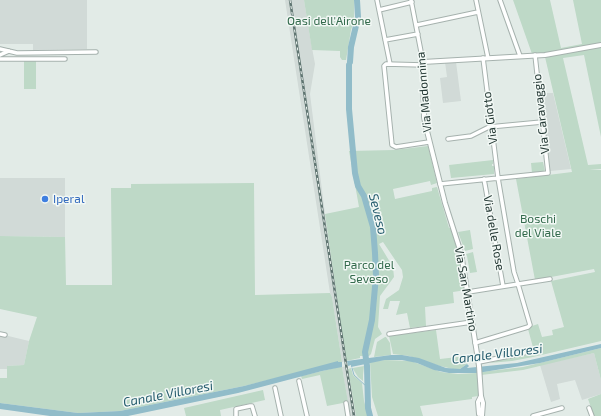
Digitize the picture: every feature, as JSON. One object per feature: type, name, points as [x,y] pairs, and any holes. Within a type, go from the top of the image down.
[{"type":"street","points":[[377,0],[390,64]]},
{"type":"street","name":"Via Giotto","points":[[475,343],[528,327],[530,322],[514,272],[498,178],[486,58],[476,0]]},
{"type":"street","points":[[500,0],[520,56]]},
{"type":"street","points":[[379,10],[411,1]]},
{"type":"street","name":"Via Madonnina","points":[[411,1],[417,25],[423,63],[424,117],[440,184]]},
{"type":"street","points":[[417,25],[478,12]]},
{"type":"street","points":[[385,40],[418,34]]},
{"type":"street","points":[[429,142],[396,147],[391,143],[385,65],[535,56],[601,45]]},
{"type":"street","points":[[0,49],[17,53],[96,52]]},
{"type":"street","points":[[0,55],[10,51]]},
{"type":"street","name":"Via Caravaggio","points":[[498,178],[548,173],[535,56]]},
{"type":"street","points":[[0,59],[65,59]]},
{"type":"street","points":[[448,139],[471,136],[492,127],[542,122]]},
{"type":"street","points":[[440,184],[498,178]]},
{"type":"street","name":"Via delle Rose","points":[[484,179],[503,286]]},
{"type":"street","name":"Via San Martino","points":[[440,184],[460,247],[468,292],[480,373],[481,396],[478,402],[480,416]]},
{"type":"street","points":[[468,292],[550,279]]},
{"type":"street","points":[[390,334],[472,322]]},
{"type":"street","points":[[0,334],[5,335]]},
{"type":"street","points":[[479,364],[524,353]]},
{"type":"street","points":[[299,381],[307,416]]},
{"type":"street","points":[[275,388],[281,416]]},
{"type":"street","points":[[346,402],[348,416]]},
{"type":"street","points":[[236,416],[236,409],[252,406],[255,416]]},
{"type":"street","points":[[533,416],[562,408]]},
{"type":"street","points":[[589,408],[592,416]]},
{"type":"shaded area","points":[[0,0],[87,0],[87,49],[33,50],[33,44],[0,44]]},
{"type":"shaded area","points":[[285,0],[304,0],[315,64],[310,94],[346,361],[342,362],[332,297],[330,293]]},
{"type":"shaded area","points":[[445,62],[456,62],[461,101],[443,103],[440,78],[447,77]]},
{"type":"shaded area","points":[[542,93],[553,93],[571,169],[550,171]]},
{"type":"shaded area","points":[[0,178],[65,178],[65,237],[0,236]]},
{"type":"shaded area","points":[[0,334],[29,341],[24,365],[7,366],[7,369],[0,369]]},
{"type":"shaded area","points":[[594,353],[601,380],[601,394],[582,400],[575,380],[557,384],[560,399],[551,402],[540,365]]},
{"type":"shaded area","points":[[347,366],[356,416],[350,416],[342,367]]},
{"type":"green space","name":"Oasi dell'Airone","points":[[304,0],[354,0],[354,21],[346,60],[342,60],[340,57],[340,51],[312,50]]},
{"type":"green space","points":[[513,0],[550,0],[561,48],[582,44],[573,0],[601,0],[601,43],[532,54]]},
{"type":"green space","name":"Boschi del Viale","points":[[601,47],[601,137],[584,55],[563,58],[588,165],[601,164],[601,169],[589,170],[601,170],[601,341],[533,357],[489,363],[534,351],[528,329],[532,326],[538,324],[542,337],[553,335],[552,330],[564,327],[551,281],[595,272],[594,269],[535,280],[516,179],[572,172],[545,57]]},
{"type":"green space","points":[[24,61],[36,61],[36,89],[24,89]]},
{"type":"green space","name":"Parco del Seveso","points":[[428,146],[437,183],[431,185],[430,181],[393,189],[395,199],[432,191],[432,188],[437,187],[449,228],[451,228],[458,250],[466,290],[453,292],[454,303],[425,307],[426,326],[410,328],[407,313],[396,315],[400,301],[390,301],[388,309],[383,309],[386,299],[399,290],[403,277],[402,270],[383,242],[379,244],[393,267],[394,277],[380,296],[378,327],[382,334],[375,339],[371,354],[369,356],[360,356],[360,358],[346,361],[325,214],[359,207],[349,151],[394,150]]},
{"type":"green space","points":[[493,160],[492,166],[494,166],[494,174],[451,178],[449,165]]},
{"type":"green space","points":[[543,162],[545,172],[532,173],[531,163]]},
{"type":"green space","points":[[254,183],[255,295],[330,293],[332,297],[342,362],[244,386],[120,411],[78,413],[0,403],[0,378],[7,378],[7,366],[24,365],[29,341],[37,317],[0,309],[0,236],[65,237],[66,285],[112,285],[111,188],[131,188],[131,184]]},
{"type":"green space","points":[[470,230],[473,249],[465,251],[458,232]]},
{"type":"green space","points":[[473,252],[477,272],[470,273],[466,254]]},
{"type":"green space","points":[[436,330],[440,359],[475,355],[475,358],[460,369],[453,369],[409,356],[393,354],[389,336]]},
{"type":"green space","points":[[385,337],[390,343],[391,355],[374,357],[377,342]]},
{"type":"green space","points":[[601,348],[601,380],[594,353],[523,370],[481,375],[481,372],[523,367]]},
{"type":"green space","points":[[385,360],[411,361],[441,372],[458,374],[477,373],[480,394],[472,397],[472,399],[420,406],[423,416],[378,416],[372,397],[370,362]]},
{"type":"green space","points":[[364,366],[363,381],[358,377],[353,368]]},
{"type":"green space","points":[[342,367],[348,402],[327,406],[320,375],[302,379],[301,376]]},
{"type":"green space","points":[[351,368],[353,375],[362,383],[364,401],[368,416],[356,416],[348,369]]},
{"type":"green space","points":[[263,390],[265,400],[220,410],[221,416],[186,416],[184,408]]},
{"type":"green space","points":[[601,394],[601,416],[594,416],[588,399]]},
{"type":"water","points":[[601,344],[601,348],[540,363],[477,373],[449,373],[402,360],[385,360],[351,367],[351,365],[348,366],[347,361],[402,355],[419,358],[446,368],[460,369],[467,364],[469,366],[467,368],[517,363]]},
{"type":"water","name":"Canale Villoresi","points":[[338,361],[342,362],[342,367],[238,393],[128,416],[50,416],[0,409],[0,403],[78,413],[120,411],[244,386]]},
{"type":"waterway","name":"Seveso","points":[[350,62],[351,47],[358,17],[357,0]]},
{"type":"waterway","name":"Seveso","points":[[349,65],[349,109],[355,173],[358,186],[364,196],[373,227],[375,253],[376,276],[372,320],[365,352],[367,366],[368,408],[370,416]]},
{"type":"waterway","points":[[352,368],[354,375],[367,387]]},
{"type":"railway","points":[[290,0],[354,416]]},
{"type":"place","name":"Iperal","points":[[45,199]]}]
